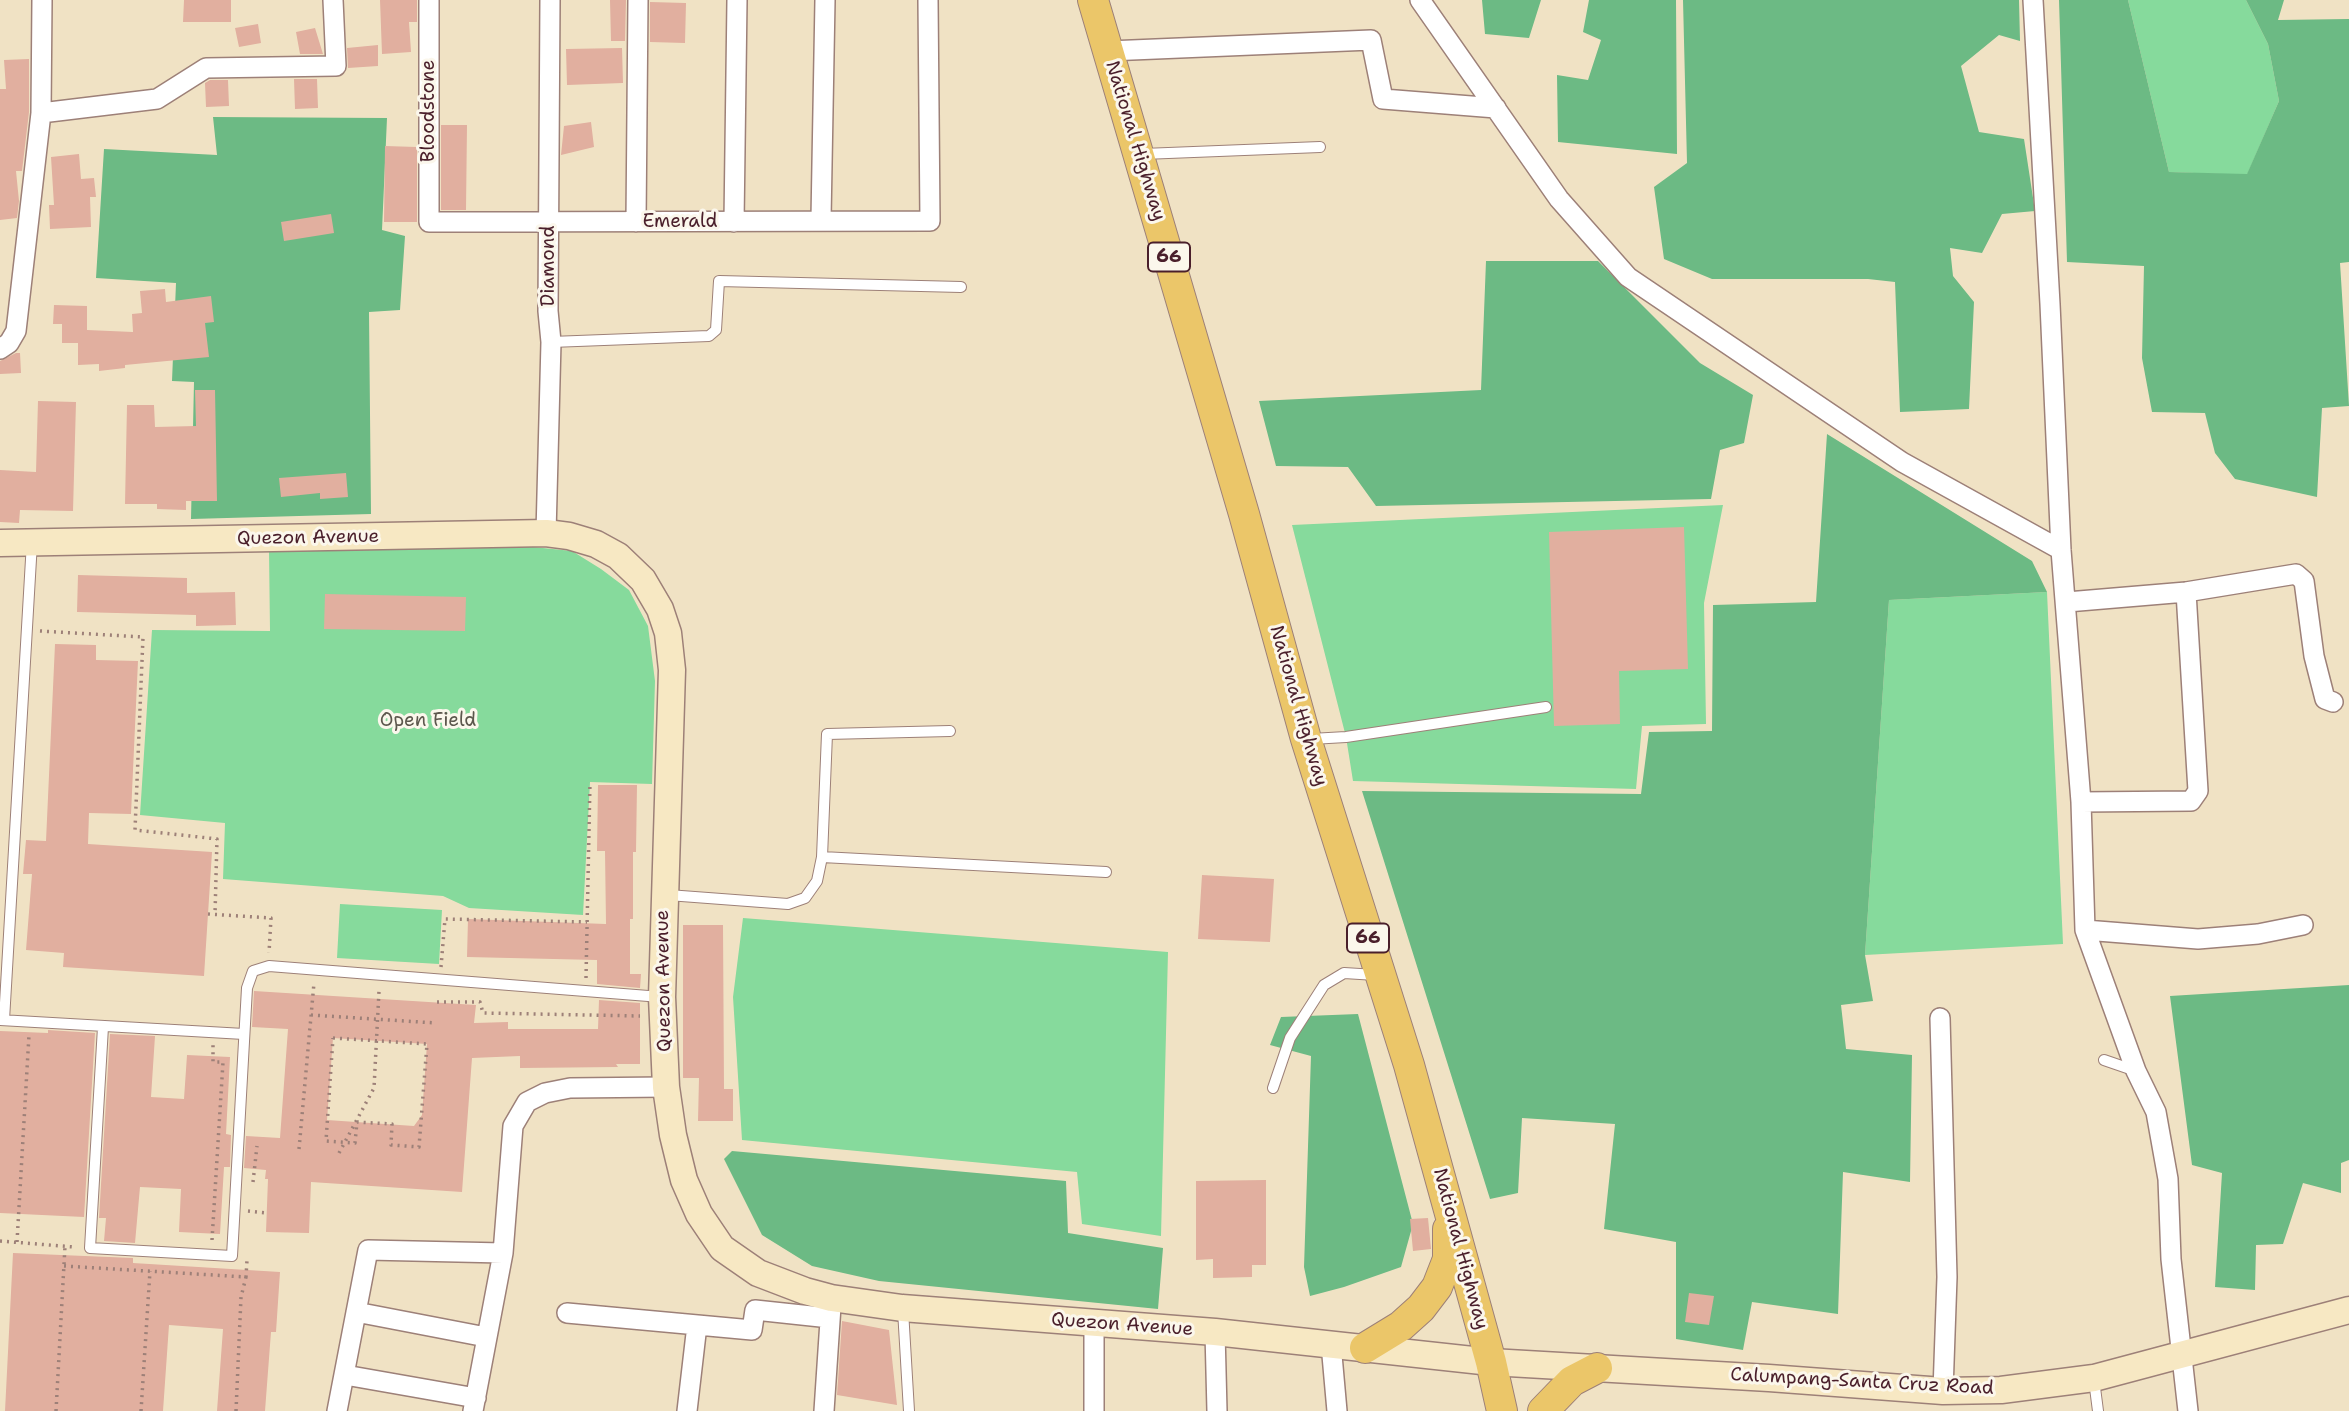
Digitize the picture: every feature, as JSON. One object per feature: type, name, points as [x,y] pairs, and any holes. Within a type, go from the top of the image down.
[{"type":"main road","name":"National Highway","points":[[1093,0],[1244,514],[1306,739],[1448,1204],[1502,1411]]},
{"type":"main road","name":"Quezon Avenue","points":[[0,543],[546,533],[596,544],[618,556],[643,580],[660,609],[668,633],[672,670],[671,736],[662,997],[666,1087],[673,1135],[684,1180],[699,1214],[722,1248],[758,1273],[830,1308],[902,1308],[1216,1332],[1491,1362]]},
{"type":"main road","points":[[1365,1348],[1401,1326],[1422,1308],[1437,1287],[1448,1259],[1448,1204]]},
{"type":"main road","name":"Calumpang-Santa Cruz Road","points":[[1491,1362],[1943,1391],[2001,1390],[2094,1378],[2349,1310]]},
{"type":"main road","points":[[1543,1411],[1572,1381],[1597,1368]]},
{"type":"street","points":[[0,349],[9,343],[16,331],[41,113],[42,0]]},
{"type":"street","points":[[41,113],[157,99],[206,68],[336,66],[333,0]]},
{"type":"street","name":"Bloodstone","points":[[429,0],[429,222]]},
{"type":"street","name":"Diamond","points":[[546,533],[551,342],[548,311],[550,0]]},
{"type":"street","points":[[636,222],[638,0]]},
{"type":"street","points":[[734,222],[737,0]]},
{"type":"street","points":[[821,219],[825,0]]},
{"type":"street","name":"Emerald","points":[[429,222],[734,222],[821,219],[930,221],[928,0]]},
{"type":"street","points":[[1420,0],[1559,199],[1628,277],[1902,462],[2061,550]]},
{"type":"street","points":[[2033,0],[2050,290],[2061,550],[2081,802],[2085,930],[2136,1071],[2156,1112],[2168,1180],[2171,1259],[2188,1411]]},
{"type":"street","points":[[1108,51],[1371,40],[1383,99],[1496,108]]},
{"type":"street","points":[[2067,602],[2186,592],[2296,574],[2304,581],[2314,656],[2325,699],[2333,702]]},
{"type":"street","points":[[2081,802],[2191,801],[2198,791],[2186,592]]},
{"type":"street","points":[[2085,930],[2198,939],[2258,934],[2303,925]]},
{"type":"street","points":[[1940,1018],[1947,1277],[1943,1391]]},
{"type":"street","points":[[345,1375],[475,1404],[503,1253],[513,1126],[527,1102],[545,1093],[570,1088],[666,1087]]},
{"type":"street","points":[[337,1411],[368,1250],[503,1253]]},
{"type":"street","points":[[567,1313],[752,1330],[755,1310],[830,1308],[824,1411]]},
{"type":"street","points":[[356,1312],[486,1337]]},
{"type":"street","points":[[1094,1324],[1094,1411]]},
{"type":"street","points":[[687,1411],[697,1325]]},
{"type":"street","points":[[1216,1332],[1217,1411]]},
{"type":"street","points":[[1331,1344],[1336,1411]]},
{"type":"lane","points":[[1139,154],[1320,148]]},
{"type":"lane","points":[[551,342],[709,336],[716,330],[719,281],[961,287]]},
{"type":"lane","points":[[32,542],[2,1020],[244,1034]]},
{"type":"lane","points":[[1306,739],[1346,737],[1546,707]]},
{"type":"lane","points":[[664,894],[788,904],[805,898],[817,881],[822,856],[827,734],[950,731]]},
{"type":"lane","points":[[822,856],[1106,872]]},
{"type":"lane","points":[[103,1027],[90,1248],[232,1256],[247,988],[253,971],[269,966],[662,997]]},
{"type":"lane","points":[[1273,1087],[1290,1038],[1324,985],[1344,973],[1380,975]]},
{"type":"lane","points":[[2104,1060],[2136,1071]]},
{"type":"lane","points":[[902,1308],[909,1411]]},
{"type":"lane","points":[[2094,1378],[2098,1411]]},
{"type":"path","points":[[27,631],[143,637],[135,830],[218,839],[215,915]]},
{"type":"path","points":[[586,990],[590,782]]},
{"type":"path","points":[[208,915],[271,918],[269,966]]},
{"type":"path","points":[[440,979],[445,919],[587,922]]},
{"type":"path","points":[[299,1149],[316,970]]},
{"type":"path","points":[[340,1153],[374,1088],[379,974]]},
{"type":"path","points":[[438,1002],[480,1002],[483,1013],[640,1016]]},
{"type":"path","points":[[311,1016],[436,1023]]},
{"type":"path","points":[[17,1242],[30,1021]]},
{"type":"path","points":[[211,1254],[223,1062],[213,1062],[214,1033]]},
{"type":"path","points":[[333,1038],[376,1041],[427,1044],[419,1147],[391,1146],[392,1124],[357,1122],[355,1143],[326,1141],[333,1038]]},
{"type":"path","points":[[0,1241],[90,1248]]},
{"type":"path","points":[[56,1411],[65,1246]]},
{"type":"path","points":[[64,1266],[136,1270]]},
{"type":"path","points":[[141,1411],[150,1271]]},
{"type":"path","points":[[236,1411],[241,1297],[246,1277]]},
{"type":"green space","points":[[1482,0],[1541,0],[1529,38],[1485,34]]},
{"type":"green space","points":[[1589,0],[1676,0],[1677,154],[1558,142],[1557,75],[1588,80],[1601,40],[1583,32]]},
{"type":"green space","points":[[1683,0],[2019,0],[2020,41],[1999,35],[1961,66],[1979,132],[2024,139],[2035,211],[2002,214],[1982,253],[1950,248],[1953,276],[1974,302],[1969,409],[1900,412],[1895,282],[1868,279],[1712,279],[1664,259],[1654,187],[1687,163]]},
{"type":"green space","points":[[2059,0],[2128,0],[2169,172],[2247,174],[2279,101],[2268,44],[2246,0],[2284,0],[2278,20],[2349,19],[2349,262],[2340,263],[2349,406],[2322,408],[2317,497],[2235,479],[2215,453],[2205,413],[2152,412],[2142,358],[2144,266],[2067,262]]},
{"type":"green space","points":[[2128,0],[2246,0],[2268,44],[2279,101],[2247,175],[2169,172]]},
{"type":"green space","points":[[213,117],[387,118],[382,230],[405,236],[400,310],[369,312],[371,514],[191,519],[194,382],[172,381],[176,283],[96,278],[104,149],[217,155]]},
{"type":"green space","points":[[1486,261],[1598,261],[1700,363],[1753,395],[1744,443],[1720,450],[1711,499],[1376,506],[1348,467],[1276,466],[1259,401],[1481,390]]},
{"type":"green space","points":[[1827,434],[2032,561],[2047,592],[1889,600],[1865,955],[1873,1001],[1841,1005],[1846,1049],[1912,1055],[1910,1182],[1843,1172],[1838,1314],[1752,1302],[1743,1350],[1676,1339],[1676,1242],[1604,1229],[1615,1124],[1522,1118],[1518,1193],[1490,1199],[1362,791],[1641,794],[1649,732],[1712,731],[1713,605],[1816,602]]},
{"type":"green space","points":[[1723,505],[1704,603],[1706,724],[1642,726],[1636,789],[1353,781],[1346,737],[1292,525]]},
{"type":"green space","name":"Open Field","points":[[533,547],[572,551],[601,569],[629,590],[648,626],[655,681],[652,784],[590,782],[583,915],[469,908],[443,896],[223,879],[225,823],[140,815],[152,630],[270,631],[269,550]]},
{"type":"green space","points":[[2047,592],[2063,944],[1865,955],[1889,600]]},
{"type":"green space","points":[[340,904],[442,910],[439,964],[337,958]]},
{"type":"green space","points":[[743,918],[1168,952],[1161,1236],[1082,1224],[1077,1172],[742,1140],[733,997]]},
{"type":"green space","points":[[2349,985],[2349,1160],[2341,1163],[2341,1193],[2303,1183],[2283,1244],[2256,1245],[2255,1290],[2215,1287],[2222,1173],[2192,1165],[2170,996]]},
{"type":"green space","points":[[1358,1014],[1413,1224],[1401,1267],[1310,1296],[1304,1267],[1311,1056],[1270,1045],[1281,1017]]},
{"type":"green space","points":[[732,1151],[1066,1181],[1068,1233],[1163,1248],[1158,1309],[879,1281],[812,1266],[762,1235],[724,1159]]},
{"type":"building","points":[[184,0],[231,0],[231,22],[183,22]]},
{"type":"building","points":[[380,0],[417,0],[417,22],[409,22],[411,52],[382,54]]},
{"type":"building","points":[[610,0],[626,0],[625,41],[611,41]]},
{"type":"building","points":[[650,2],[686,3],[685,43],[650,42]]},
{"type":"building","points":[[258,24],[261,43],[239,47],[235,28]]},
{"type":"building","points":[[315,28],[323,54],[300,54],[296,32]]},
{"type":"building","points":[[378,45],[378,66],[348,68],[347,48]]},
{"type":"building","points":[[622,48],[623,83],[567,85],[566,49]]},
{"type":"building","points":[[29,59],[29,112],[22,171],[16,171],[19,201],[17,218],[0,220],[0,89],[6,89],[4,60]]},
{"type":"building","points":[[294,79],[317,79],[318,108],[295,109]]},
{"type":"building","points":[[210,80],[228,80],[229,106],[206,107],[205,83]]},
{"type":"building","points":[[591,122],[594,147],[561,155],[564,126]]},
{"type":"building","points":[[441,125],[467,125],[466,210],[441,210]]},
{"type":"building","points":[[385,146],[417,147],[417,222],[384,222]]},
{"type":"building","points":[[79,154],[81,179],[94,178],[96,197],[90,197],[91,227],[50,229],[49,205],[54,205],[51,157]]},
{"type":"building","points":[[331,214],[334,233],[284,241],[281,222]]},
{"type":"building","points":[[165,289],[166,302],[211,296],[214,322],[205,323],[209,357],[125,365],[125,368],[99,371],[99,364],[78,365],[78,343],[62,343],[62,324],[53,324],[54,305],[87,306],[87,330],[133,332],[132,314],[142,313],[140,291]]},
{"type":"building","points":[[20,353],[21,373],[0,374],[0,361]]},
{"type":"building","points":[[195,390],[215,390],[217,501],[186,501],[186,510],[157,509],[157,504],[125,504],[127,405],[154,405],[155,427],[196,426]]},
{"type":"building","points":[[38,401],[76,402],[73,511],[20,510],[19,523],[0,522],[0,470],[36,472]]},
{"type":"building","points":[[346,473],[348,497],[320,499],[320,493],[281,497],[279,478]]},
{"type":"building","points":[[1684,527],[1688,669],[1619,671],[1620,724],[1554,726],[1549,532]]},
{"type":"building","points":[[78,575],[187,578],[187,593],[235,592],[236,625],[196,626],[196,615],[77,612]]},
{"type":"building","points":[[325,594],[466,597],[465,631],[324,629]]},
{"type":"building","points":[[55,644],[96,645],[96,660],[138,661],[131,814],[89,813],[88,844],[212,852],[204,976],[63,967],[64,953],[26,950],[32,874],[23,874],[26,840],[46,841]]},
{"type":"building","points":[[598,785],[637,785],[630,974],[641,974],[640,988],[597,984],[597,960],[467,957],[468,919],[606,924],[605,851],[597,851]]},
{"type":"building","points":[[1202,875],[1274,879],[1270,942],[1198,939]]},
{"type":"building","points":[[683,925],[723,925],[724,1089],[733,1089],[733,1121],[698,1121],[699,1078],[683,1078]]},
{"type":"building","points":[[254,991],[476,1005],[474,1023],[508,1022],[508,1029],[598,1029],[599,1000],[640,1003],[640,1064],[616,1064],[618,1067],[520,1068],[520,1056],[472,1058],[462,1192],[311,1182],[309,1233],[266,1232],[268,1179],[265,1179],[266,1170],[244,1168],[246,1136],[280,1138],[288,1029],[252,1027]],"holes":[[[333,1038],[427,1044],[422,1115],[414,1126],[327,1120]]]},
{"type":"building","points":[[48,1030],[95,1033],[84,1217],[0,1213],[0,1031],[48,1033]]},
{"type":"building","points":[[110,1034],[155,1036],[151,1097],[184,1099],[187,1055],[230,1057],[226,1134],[231,1135],[230,1167],[224,1167],[220,1234],[179,1232],[181,1189],[140,1187],[135,1243],[104,1241],[106,1218],[99,1218]]},
{"type":"building","points":[[1266,1180],[1266,1265],[1252,1265],[1252,1277],[1213,1278],[1213,1259],[1196,1260],[1196,1181]]},
{"type":"building","points":[[1428,1218],[1431,1249],[1413,1251],[1410,1219]]},
{"type":"building","points":[[13,1253],[133,1258],[133,1263],[280,1272],[276,1332],[271,1332],[265,1411],[217,1411],[223,1329],[169,1325],[163,1411],[5,1411]]},
{"type":"building","points":[[1689,1293],[1714,1296],[1709,1325],[1685,1322]]},
{"type":"building","points":[[842,1321],[889,1330],[897,1405],[837,1395]]}]
